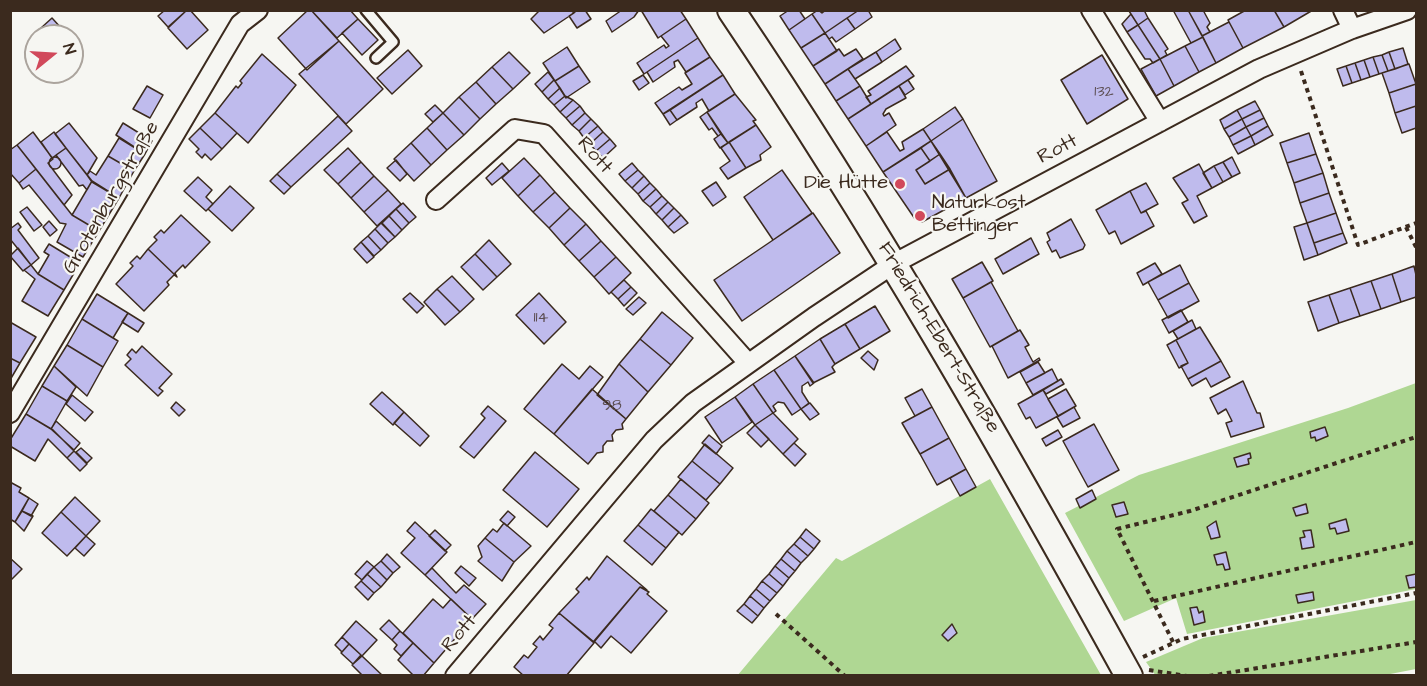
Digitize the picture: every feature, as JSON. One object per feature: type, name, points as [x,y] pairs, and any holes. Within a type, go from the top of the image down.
[{"type":"street","name":"Grotenburgstraße","points":[[10,413],[234,17],[258,10]]},
{"type":"street","name":"Friedrich-Ebert-Straße","points":[[730,10],[895,263],[1006,454],[1127,671]]},
{"type":"street","points":[[1092,10],[1160,122]]},
{"type":"street","points":[[1343,10],[1352,29]]},
{"type":"street","name":"Rott","points":[[455,675],[654,440],[693,404],[748,363],[895,263],[1259,69],[1352,29],[1407,10]]},
{"type":"street","name":"Rott","points":[[436,200],[515,129],[544,134],[748,363]]},
{"type":"lane","points":[[366,10],[393,42],[376,58]]},
{"type":"path","points":[[1295,53],[1358,245],[1416,223]]},
{"type":"path","points":[[1406,227],[1416,247]]},
{"type":"path","points":[[1173,642],[1117,529],[1190,511],[1416,437]]},
{"type":"path","points":[[1154,601],[1416,542]]},
{"type":"path","points":[[1127,671],[1173,642],[1416,593]]},
{"type":"path","points":[[776,614],[845,675]]},
{"type":"path","points":[[1209,675],[1416,642]]},
{"type":"path","points":[[1127,671],[1187,675]]},
{"type":"green space","points":[[1416,383],[1416,589],[1187,634],[1176,598],[1124,621],[1065,513],[1139,475],[1348,408]]},
{"type":"green space","points":[[990,479],[1101,675],[737,676],[836,558],[842,561]]},
{"type":"green space","points":[[1416,600],[1416,669],[1380,676],[1156,676],[1146,662],[1203,638]]},
{"type":"building","points":[[165,10],[187,10],[168,27],[158,16]]},
{"type":"building","points":[[187,10],[190,10],[208,30],[187,49],[168,28]]},
{"type":"building","points":[[308,10],[311,10],[339,41],[307,70],[278,38]]},
{"type":"building","points":[[311,10],[350,10],[358,19],[337,38]]},
{"type":"building","points":[[540,10],[571,10],[574,13],[544,33],[531,19]]},
{"type":"building","points":[[578,10],[585,10],[591,19],[577,28],[569,16]]},
{"type":"building","points":[[622,10],[639,10],[634,17],[612,32],[606,21]]},
{"type":"building","points":[[641,10],[680,10],[686,19],[658,38]]},
{"type":"building","points":[[789,10],[799,10],[805,19],[789,30],[780,16]]},
{"type":"building","points":[[818,10],[822,13],[826,10],[859,10],[825,33],[812,14]]},
{"type":"building","points":[[859,10],[868,10],[872,17],[855,29],[847,18]]},
{"type":"building","points":[[1144,10],[1148,18],[1138,25],[1129,11]]},
{"type":"building","points":[[1173,10],[1188,10],[1203,37],[1191,43]]},
{"type":"building","points":[[1188,10],[1203,10],[1210,23],[1207,27],[1210,32],[1202,36]]},
{"type":"building","points":[[1246,10],[1274,10],[1284,27],[1243,48],[1228,20]]},
{"type":"building","points":[[1274,10],[1313,10],[1284,27]]},
{"type":"building","points":[[812,14],[825,33],[801,48],[789,30]]},
{"type":"building","points":[[1131,14],[1138,25],[1127,32],[1122,24]]},
{"type":"building","points":[[52,18],[57,24],[45,24]]},
{"type":"building","points":[[847,18],[855,29],[836,42],[832,37],[829,39],[825,33]]},
{"type":"building","points":[[1148,18],[1168,49],[1165,51],[1167,55],[1160,59],[1138,25]]},
{"type":"building","points":[[358,19],[378,40],[362,55],[342,33]]},
{"type":"building","points":[[686,19],[698,38],[644,74],[637,63],[664,45],[666,48],[669,46],[661,36]]},
{"type":"building","points":[[1229,22],[1243,48],[1216,63],[1202,36]]},
{"type":"building","points":[[1138,25],[1160,59],[1153,63],[1150,59],[1145,59],[1127,32]]},
{"type":"building","points":[[825,33],[837,51],[813,66],[801,48]]},
{"type":"building","points":[[1203,37],[1216,63],[1199,72],[1185,46]]},
{"type":"building","points":[[698,38],[710,57],[686,72],[678,60],[674,62],[675,67],[653,82],[647,72]]},
{"type":"building","points":[[895,39],[901,49],[882,62],[876,52]]},
{"type":"building","points":[[339,41],[383,89],[346,124],[299,74]]},
{"type":"building","points":[[1185,46],[1199,72],[1174,86],[1160,59]]},
{"type":"building","points":[[567,47],[579,66],[555,81],[543,63]]},
{"type":"building","points":[[1403,48],[1408,64],[1395,69],[1389,52]]},
{"type":"building","points":[[839,49],[844,56],[856,49],[863,59],[825,84],[813,66]]},
{"type":"building","points":[[408,50],[422,66],[392,94],[377,78]]},
{"type":"building","points":[[509,52],[530,73],[513,89],[492,67]]},
{"type":"building","points":[[876,52],[882,62],[855,79],[848,69]]},
{"type":"building","points":[[1389,52],[1395,69],[1388,71],[1382,55]]},
{"type":"building","points":[[262,54],[296,85],[248,143],[215,113],[236,86],[238,88],[242,83],[240,81]]},
{"type":"building","points":[[1102,55],[1128,99],[1087,124],[1061,80]]},
{"type":"building","points":[[1382,55],[1388,71],[1379,74],[1373,57]]},
{"type":"building","points":[[710,57],[723,75],[663,114],[655,103],[679,87],[682,90],[692,84],[685,73]]},
{"type":"building","points":[[1373,57],[1379,74],[1370,77],[1364,60]]},
{"type":"building","points":[[1160,59],[1174,86],[1156,96],[1141,69]]},
{"type":"building","points":[[1364,60],[1370,77],[1361,80],[1355,63]]},
{"type":"building","points":[[1355,63],[1361,80],[1352,83],[1346,66]]},
{"type":"building","points":[[1409,64],[1416,84],[1389,93],[1382,73]]},
{"type":"building","points":[[579,66],[590,82],[566,98],[555,81]]},
{"type":"building","points":[[906,66],[914,76],[871,104],[866,97],[871,95],[868,91]]},
{"type":"building","points":[[1346,66],[1352,83],[1343,86],[1337,69]]},
{"type":"building","points":[[492,67],[513,89],[496,104],[476,82]]},
{"type":"building","points":[[848,69],[860,86],[836,101],[825,84]]},
{"type":"building","points":[[548,72],[554,80],[542,92],[535,84]]},
{"type":"building","points":[[643,75],[649,83],[639,90],[633,81]]},
{"type":"building","points":[[723,75],[735,94],[709,111],[702,99],[696,103],[697,107],[677,120],[670,110]]},
{"type":"building","points":[[554,80],[560,88],[548,99],[542,92]]},
{"type":"building","points":[[908,80],[914,89],[905,95],[899,86]]},
{"type":"building","points":[[476,82],[496,104],[480,119],[459,97]]},
{"type":"building","points":[[1416,84],[1416,106],[1395,113],[1389,93]]},
{"type":"building","points":[[147,86],[163,95],[150,118],[133,109]]},
{"type":"building","points":[[860,86],[871,104],[848,119],[836,101]]},
{"type":"building","points":[[899,86],[906,98],[886,109],[883,114],[884,116],[889,113],[896,125],[866,146],[848,119]]},
{"type":"building","points":[[560,88],[565,96],[554,105],[548,99]]},
{"type":"building","points":[[735,94],[756,120],[753,121],[756,125],[728,143],[707,112]]},
{"type":"building","points":[[565,96],[573,100],[560,112],[554,105]]},
{"type":"building","points":[[459,97],[480,119],[464,135],[443,113]]},
{"type":"building","points":[[573,100],[580,106],[566,118],[560,112]]},
{"type":"building","points":[[1255,101],[1260,110],[1242,119],[1237,110]]},
{"type":"building","points":[[435,105],[443,113],[433,122],[425,114]]},
{"type":"building","points":[[580,106],[585,113],[572,125],[566,118]]},
{"type":"building","points":[[1416,106],[1416,128],[1402,133],[1395,113]]},
{"type":"building","points":[[955,107],[963,119],[931,141],[923,129]]},
{"type":"building","points":[[670,110],[677,120],[670,125],[663,114]]},
{"type":"building","points":[[1237,110],[1242,119],[1224,129],[1220,120]]},
{"type":"building","points":[[1260,110],[1264,118],[1246,127],[1242,119]]},
{"type":"building","points":[[707,112],[721,134],[718,136],[712,128],[709,130],[700,117]]},
{"type":"building","points":[[215,113],[237,133],[222,149],[200,128]]},
{"type":"building","points":[[443,113],[464,135],[447,150],[427,128]]},
{"type":"building","points":[[585,113],[591,119],[579,131],[572,125]]},
{"type":"building","points":[[338,116],[352,131],[291,187],[277,174]]},
{"type":"building","points":[[1264,118],[1268,126],[1251,136],[1246,127]]},
{"type":"building","points":[[591,119],[598,126],[584,138],[579,131]]},
{"type":"building","points":[[963,119],[997,181],[966,198],[931,141]]},
{"type":"building","points":[[1242,119],[1246,127],[1229,137],[1224,129]]},
{"type":"building","points":[[69,123],[97,158],[87,175],[55,134]]},
{"type":"building","points":[[123,123],[152,141],[145,154],[116,135]]},
{"type":"building","points":[[756,125],[771,147],[760,155],[761,160],[746,168],[729,142]]},
{"type":"building","points":[[598,126],[603,132],[590,144],[584,138]]},
{"type":"building","points":[[1268,126],[1273,135],[1255,145],[1251,136]]},
{"type":"building","points":[[1246,127],[1251,136],[1233,145],[1229,137]]},
{"type":"building","points":[[200,128],[222,149],[211,160],[205,154],[202,158],[196,152],[199,149],[189,139]]},
{"type":"building","points":[[427,128],[447,150],[431,165],[411,143]]},
{"type":"building","points":[[923,129],[931,141],[883,172],[866,146],[887,132],[900,151],[904,149],[902,142]]},
{"type":"building","points":[[33,132],[53,159],[48,163],[72,195],[64,205],[17,145]]},
{"type":"building","points":[[54,132],[66,148],[52,158],[41,142]]},
{"type":"building","points":[[603,132],[610,139],[596,151],[590,144]]},
{"type":"building","points":[[1309,133],[1316,154],[1287,163],[1280,143]]},
{"type":"building","points":[[721,134],[728,143],[720,148],[714,139]]},
{"type":"building","points":[[1251,136],[1255,145],[1238,154],[1233,145]]},
{"type":"building","points":[[119,138],[145,154],[134,171],[108,156]]},
{"type":"building","points":[[610,139],[616,146],[603,158],[596,151]]},
{"type":"building","points":[[931,141],[940,154],[930,161],[921,148]]},
{"type":"building","points":[[729,142],[746,168],[728,179],[720,168],[730,161],[721,148]]},
{"type":"building","points":[[411,143],[431,165],[414,181],[394,159]]},
{"type":"building","points":[[17,145],[36,169],[19,183],[10,173],[10,150]]},
{"type":"building","points":[[66,148],[92,181],[87,190],[83,185],[79,186],[56,155]]},
{"type":"building","points":[[348,148],[361,162],[338,184],[324,170]]},
{"type":"building","points":[[921,148],[930,161],[916,170],[925,184],[950,169],[966,198],[922,222],[915,219],[883,172]]},
{"type":"building","points":[[940,154],[950,169],[925,184],[916,170]]},
{"type":"building","points":[[1316,154],[1323,173],[1294,183],[1287,163]]},
{"type":"building","points":[[108,156],[134,171],[119,198],[92,182],[87,175],[90,171],[96,175]]},
{"type":"building","points":[[55,157],[61,163],[55,169],[49,163]]},
{"type":"building","points":[[1232,157],[1240,173],[1232,177],[1223,162]]},
{"type":"building","points":[[524,158],[540,175],[518,196],[502,178]]},
{"type":"building","points":[[396,160],[407,174],[400,181],[387,168]]},
{"type":"building","points":[[361,162],[374,176],[351,198],[338,184]]},
{"type":"building","points":[[1223,162],[1232,177],[1223,182],[1214,166]]},
{"type":"building","points":[[502,163],[509,171],[492,185],[486,178]]},
{"type":"building","points":[[632,163],[638,170],[625,181],[619,174]]},
{"type":"building","points":[[1199,164],[1212,188],[1197,196],[1207,216],[1194,223],[1182,203],[1188,200],[1173,178]]},
{"type":"building","points":[[1214,166],[1223,182],[1212,188],[1203,173]]},
{"type":"building","points":[[36,169],[72,215],[99,231],[83,257],[57,242],[66,224],[60,223],[29,185],[23,189],[19,183]]},
{"type":"building","points":[[638,170],[644,176],[632,188],[625,181]]},
{"type":"building","points":[[782,170],[812,213],[773,240],[744,197]]},
{"type":"building","points":[[1323,173],[1329,193],[1300,203],[1294,183]]},
{"type":"building","points":[[277,174],[291,187],[284,194],[270,181]]},
{"type":"building","points":[[540,175],[555,192],[533,212],[518,196]]},
{"type":"building","points":[[374,176],[388,190],[364,212],[351,198]]},
{"type":"building","points":[[644,176],[650,183],[638,194],[632,188]]},
{"type":"building","points":[[198,177],[212,190],[206,197],[213,204],[206,211],[184,191]]},
{"type":"building","points":[[92,181],[119,198],[99,231],[72,215]]},
{"type":"building","points":[[716,182],[726,197],[713,206],[702,191]]},
{"type":"building","points":[[650,183],[656,189],[643,201],[638,194]]},
{"type":"building","points":[[1146,183],[1158,204],[1141,213],[1130,191]]},
{"type":"building","points":[[230,186],[254,208],[232,231],[208,209]]},
{"type":"building","points":[[656,189],[662,196],[650,207],[643,201]]},
{"type":"building","points":[[388,190],[401,204],[377,226],[364,212]]},
{"type":"building","points":[[1130,191],[1141,213],[1146,211],[1154,226],[1121,244],[1115,231],[1109,234],[1096,210]]},
{"type":"building","points":[[555,192],[570,208],[549,228],[533,212]]},
{"type":"building","points":[[1329,193],[1336,213],[1307,223],[1300,203]]},
{"type":"building","points":[[662,196],[668,202],[656,214],[650,207]]},
{"type":"building","points":[[668,202],[674,208],[662,220],[656,214]]},
{"type":"building","points":[[403,203],[416,217],[409,223],[396,209]]},
{"type":"building","points":[[27,207],[42,225],[34,231],[20,212]]},
{"type":"building","points":[[570,208],[586,224],[564,245],[549,228]]},
{"type":"building","points":[[674,208],[681,215],[668,227],[662,220]]},
{"type":"building","points":[[396,209],[409,223],[402,230],[389,216]]},
{"type":"building","points":[[813,213],[840,253],[742,321],[714,280]]},
{"type":"building","points":[[1336,213],[1343,233],[1314,243],[1307,223]]},
{"type":"building","points":[[181,215],[210,242],[185,268],[183,265],[175,273],[177,277],[148,249],[157,240],[154,237],[161,230],[164,233]]},
{"type":"building","points":[[681,215],[688,223],[674,233],[668,227]]},
{"type":"building","points":[[389,216],[402,230],[395,237],[382,223]]},
{"type":"building","points":[[1071,219],[1085,245],[1083,249],[1060,258],[1056,250],[1052,252],[1047,242],[1050,240],[1047,233]]},
{"type":"building","points":[[49,221],[57,230],[50,236],[43,227]]},
{"type":"building","points":[[18,223],[21,227],[18,230],[39,258],[31,265],[10,239],[10,229]]},
{"type":"building","points":[[381,223],[395,237],[388,243],[375,229]]},
{"type":"building","points":[[1307,223],[1318,255],[1304,260],[1294,227]]},
{"type":"building","points":[[586,224],[601,241],[579,261],[564,245]]},
{"type":"building","points":[[375,229],[388,243],[381,250],[368,236]]},
{"type":"building","points":[[1343,233],[1347,243],[1318,255],[1314,243]]},
{"type":"building","points":[[368,236],[381,250],[374,256],[361,242]]},
{"type":"building","points":[[1031,238],[1039,254],[1003,274],[995,259]]},
{"type":"building","points":[[489,240],[511,264],[497,277],[475,254]]},
{"type":"building","points":[[601,241],[616,257],[594,277],[579,261]]},
{"type":"building","points":[[361,242],[374,257],[367,263],[354,249]]},
{"type":"building","points":[[49,244],[80,263],[64,290],[38,274],[49,255],[44,252]]},
{"type":"building","points":[[18,248],[31,265],[23,271],[10,256]]},
{"type":"building","points":[[148,249],[177,277],[174,275],[167,282],[169,285],[144,311],[116,284],[133,266],[130,263],[137,256],[140,259]]},
{"type":"building","points":[[475,254],[497,277],[483,290],[461,267]]},
{"type":"building","points":[[616,257],[631,273],[609,294],[594,277]]},
{"type":"building","points":[[982,262],[993,281],[963,298],[952,279]]},
{"type":"building","points":[[1155,263],[1162,274],[1143,285],[1137,273]]},
{"type":"building","points":[[31,265],[38,274],[64,290],[48,316],[22,301],[35,279],[24,270]]},
{"type":"building","points":[[1180,265],[1189,283],[1158,300],[1148,282]]},
{"type":"building","points":[[1414,266],[1416,297],[1401,302],[1392,274]]},
{"type":"building","points":[[1392,274],[1401,302],[1381,309],[1371,281]]},
{"type":"building","points":[[452,276],[474,299],[460,312],[437,289]]},
{"type":"building","points":[[624,280],[631,287],[618,299],[611,292]]},
{"type":"building","points":[[1371,281],[1381,309],[1360,316],[1350,288]]},
{"type":"building","points":[[991,282],[1018,331],[990,347],[963,298]]},
{"type":"building","points":[[1189,283],[1199,301],[1168,318],[1158,300]]},
{"type":"building","points":[[631,287],[637,293],[624,306],[618,299]]},
{"type":"building","points":[[1350,288],[1360,316],[1339,323],[1329,295]]},
{"type":"building","points":[[437,289],[460,312],[445,325],[424,302]]},
{"type":"building","points":[[410,293],[424,306],[417,313],[403,299]]},
{"type":"building","points":[[539,293],[566,322],[544,344],[516,315]]},
{"type":"building","points":[[97,294],[128,313],[113,338],[82,319]]},
{"type":"building","points":[[1329,295],[1339,323],[1318,331],[1308,302]]},
{"type":"building","points":[[639,297],[646,303],[633,315],[626,309]]},
{"type":"building","points":[[875,306],[890,331],[860,349],[845,324]]},
{"type":"building","points":[[1181,310],[1188,322],[1169,333],[1162,320]]},
{"type":"building","points":[[662,312],[693,338],[671,365],[640,339]]},
{"type":"building","points":[[128,313],[144,323],[138,332],[122,322]]},
{"type":"building","points":[[82,319],[118,341],[103,367],[67,345]]},
{"type":"building","points":[[1192,320],[1196,329],[1178,339],[1173,331]]},
{"type":"building","points":[[10,322],[36,337],[20,363],[10,358]]},
{"type":"building","points":[[845,324],[860,349],[835,364],[820,339]]},
{"type":"building","points":[[1200,327],[1221,361],[1188,379],[1181,366],[1188,363],[1176,340]]},
{"type":"building","points":[[1020,330],[1029,345],[1025,347],[1033,362],[1039,358],[1040,360],[1008,378],[992,346]]},
{"type":"building","points":[[640,339],[671,365],[648,392],[619,364]]},
{"type":"building","points":[[820,339],[835,364],[832,367],[835,372],[813,383],[795,356]]},
{"type":"building","points":[[1176,340],[1188,363],[1179,368],[1167,345]]},
{"type":"building","points":[[67,345],[103,367],[87,396],[54,366]]},
{"type":"building","points":[[142,346],[172,374],[159,388],[163,391],[158,396],[125,365],[131,359],[127,355],[132,349],[136,353]]},
{"type":"building","points":[[868,351],[878,360],[874,370],[861,358]]},
{"type":"building","points":[[795,356],[814,383],[810,386],[808,382],[802,386],[802,392],[809,403],[801,409],[774,370]]},
{"type":"building","points":[[10,358],[20,363],[10,380]]},
{"type":"building","points":[[1221,361],[1230,377],[1211,387],[1206,378],[1192,386],[1188,379]]},
{"type":"building","points":[[1038,362],[1045,373],[1026,383],[1020,372]]},
{"type":"building","points":[[562,364],[579,379],[590,366],[603,377],[554,434],[524,409]]},
{"type":"building","points":[[619,364],[648,392],[626,419],[597,395]]},
{"type":"building","points":[[54,366],[76,387],[67,401],[42,386]]},
{"type":"building","points":[[1052,369],[1058,381],[1033,395],[1026,383]]},
{"type":"building","points":[[774,370],[801,409],[792,415],[784,403],[778,402],[773,406],[776,411],[773,413],[753,384]]},
{"type":"building","points":[[1061,379],[1064,384],[1046,394],[1043,390]]},
{"type":"building","points":[[1243,381],[1257,413],[1260,413],[1264,427],[1231,437],[1226,423],[1232,421],[1226,409],[1218,414],[1210,398]]},
{"type":"building","points":[[753,384],[773,413],[755,425],[735,397]]},
{"type":"building","points":[[42,386],[67,401],[51,429],[26,414]]},
{"type":"building","points":[[592,389],[626,419],[622,424],[623,429],[616,430],[612,435],[613,441],[607,441],[603,446],[603,452],[597,453],[588,464],[554,434]]},
{"type":"building","points":[[922,389],[932,407],[915,416],[905,398]]},
{"type":"building","points":[[1066,389],[1076,406],[1058,416],[1048,399]]},
{"type":"building","points":[[1043,390],[1058,416],[1036,428],[1030,417],[1026,419],[1018,404]]},
{"type":"building","points":[[382,392],[404,412],[393,425],[370,404]]},
{"type":"building","points":[[72,395],[93,412],[85,421],[66,404]]},
{"type":"building","points":[[735,397],[752,422],[722,443],[705,417]]},
{"type":"building","points":[[176,402],[185,410],[179,416],[171,408]]},
{"type":"building","points":[[810,403],[819,414],[810,420],[801,409]]},
{"type":"building","points":[[488,406],[506,421],[474,458],[460,447],[485,418],[481,414]]},
{"type":"building","points":[[932,407],[949,438],[920,454],[902,423]]},
{"type":"building","points":[[1074,407],[1080,418],[1063,427],[1057,417]]},
{"type":"building","points":[[404,412],[429,436],[420,446],[394,423]]},
{"type":"building","points":[[773,413],[798,439],[783,454],[755,425]]},
{"type":"building","points":[[26,414],[53,430],[74,451],[67,458],[48,439],[35,461],[10,446],[10,440]]},
{"type":"building","points":[[56,421],[80,443],[74,450],[51,429]]},
{"type":"building","points":[[1094,424],[1119,470],[1088,487],[1063,441]]},
{"type":"building","points":[[755,425],[769,439],[761,447],[747,433]]},
{"type":"building","points":[[1325,427],[1328,436],[1316,441],[1315,437],[1311,438],[1310,432]]},
{"type":"building","points":[[1058,430],[1062,437],[1046,446],[1042,439]]},
{"type":"building","points":[[709,435],[722,446],[716,454],[702,443]]},
{"type":"building","points":[[949,438],[966,469],[937,485],[920,454]]},
{"type":"building","points":[[794,443],[806,454],[795,466],[783,454]]},
{"type":"building","points":[[705,444],[733,468],[720,484],[692,461]]},
{"type":"building","points":[[81,448],[92,458],[87,463],[76,452]]},
{"type":"building","points":[[74,451],[87,464],[80,471],[67,458]]},
{"type":"building","points":[[535,452],[579,489],[547,527],[503,490]]},
{"type":"building","points":[[1250,453],[1249,464],[1237,467],[1234,458]]},
{"type":"building","points":[[692,461],[720,484],[706,500],[678,477]]},
{"type":"building","points":[[966,469],[976,487],[960,496],[950,478]]},
{"type":"building","points":[[681,479],[709,503],[696,519],[668,495]]},
{"type":"building","points":[[10,482],[21,488],[19,492],[29,498],[15,522],[10,519]]},
{"type":"building","points":[[1092,490],[1096,499],[1080,508],[1076,499]]},
{"type":"building","points":[[668,495],[696,519],[682,535],[654,511]]},
{"type":"building","points":[[75,497],[100,521],[86,536],[61,512]]},
{"type":"building","points":[[29,498],[38,504],[31,516],[22,511]]},
{"type":"building","points":[[1124,502],[1128,514],[1116,517],[1112,505]]},
{"type":"building","points":[[1306,504],[1308,513],[1296,516],[1293,508]]},
{"type":"building","points":[[651,509],[679,532],[666,548],[638,525]]},
{"type":"building","points":[[22,511],[33,516],[24,531],[15,522]]},
{"type":"building","points":[[508,511],[515,517],[507,526],[500,520]]},
{"type":"building","points":[[61,512],[86,536],[67,556],[42,533]]},
{"type":"building","points":[[1346,519],[1349,531],[1337,534],[1335,528],[1330,529],[1329,524]]},
{"type":"building","points":[[1216,521],[1220,537],[1211,539],[1207,527]]},
{"type":"building","points":[[415,522],[447,552],[425,575],[401,553],[415,538],[407,531]]},
{"type":"building","points":[[504,523],[531,546],[514,562],[485,538],[493,529],[497,532]]},
{"type":"building","points":[[638,525],[666,548],[652,565],[624,541]]},
{"type":"building","points":[[806,529],[820,541],[814,549],[800,537]]},
{"type":"building","points":[[435,530],[451,545],[445,551],[429,536]]},
{"type":"building","points":[[1311,530],[1314,547],[1302,549],[1300,538],[1305,537],[1303,531]]},
{"type":"building","points":[[86,536],[95,544],[84,556],[75,548]]},
{"type":"building","points":[[800,537],[814,549],[808,556],[794,544]]},
{"type":"building","points":[[485,538],[514,562],[502,581],[478,561],[482,557],[478,546]]},
{"type":"building","points":[[794,544],[808,556],[801,563],[787,551]]},
{"type":"building","points":[[787,551],[801,563],[795,571],[781,559]]},
{"type":"building","points":[[1226,552],[1230,569],[1225,570],[1223,564],[1217,565],[1214,555]]},
{"type":"building","points":[[387,554],[400,567],[393,573],[381,561]]},
{"type":"building","points":[[607,556],[647,590],[640,587],[594,642],[559,613],[579,592],[576,589],[587,577],[589,580]]},
{"type":"building","points":[[10,558],[22,569],[11,580],[10,579]]},
{"type":"building","points":[[781,559],[795,571],[789,578],[775,566]]},
{"type":"building","points":[[367,561],[374,567],[362,580],[355,574]]},
{"type":"building","points":[[381,561],[393,573],[387,580],[374,567]]},
{"type":"building","points":[[461,566],[476,578],[469,586],[455,573]]},
{"type":"building","points":[[775,566],[789,578],[783,586],[769,574]]},
{"type":"building","points":[[374,567],[387,580],[381,587],[367,574]]},
{"type":"building","points":[[432,568],[456,593],[464,585],[486,604],[472,619],[425,575]]},
{"type":"building","points":[[367,574],[381,587],[374,593],[361,581]]},
{"type":"building","points":[[769,574],[783,586],[777,593],[762,581]]},
{"type":"building","points":[[1416,574],[1416,587],[1409,588],[1406,576]]},
{"type":"building","points":[[361,581],[374,593],[368,600],[355,587]]},
{"type":"building","points":[[762,581],[777,593],[770,601],[756,589]]},
{"type":"building","points":[[640,587],[649,592],[647,594],[667,611],[631,653],[611,636],[601,648],[594,641]]},
{"type":"building","points":[[756,589],[770,601],[764,608],[750,596]]},
{"type":"building","points":[[1313,592],[1314,600],[1298,603],[1296,595]]},
{"type":"building","points":[[750,596],[764,608],[758,616],[744,604]]},
{"type":"building","points":[[433,599],[443,608],[451,599],[472,619],[434,663],[403,633]]},
{"type":"building","points":[[744,604],[758,616],[752,623],[737,611]]},
{"type":"building","points":[[1197,607],[1199,613],[1203,611],[1205,622],[1194,625],[1190,608]]},
{"type":"building","points":[[559,613],[594,643],[566,676],[524,676],[514,667],[524,655],[528,658],[537,647],[533,644],[540,636],[543,640],[553,628],[549,625]]},
{"type":"building","points":[[389,620],[400,631],[392,640],[380,629]]},
{"type":"building","points":[[356,621],[377,640],[362,656],[342,637]]},
{"type":"building","points":[[952,624],[957,633],[948,641],[942,635]]},
{"type":"building","points":[[400,631],[413,643],[401,656],[394,649],[397,645],[392,640]]},
{"type":"building","points":[[342,637],[349,644],[342,652],[335,645]]},
{"type":"building","points":[[413,643],[434,663],[423,676],[414,676],[398,660]]},
{"type":"building","points":[[349,644],[361,655],[353,664],[341,653]]},
{"type":"building","points":[[362,656],[383,676],[363,676],[352,665]]},
{"type":"place","name":"Die Hütte","points":[[900,184]]},
{"type":"place","name":"Naturkost Bettinger","points":[[920,216]]}]
